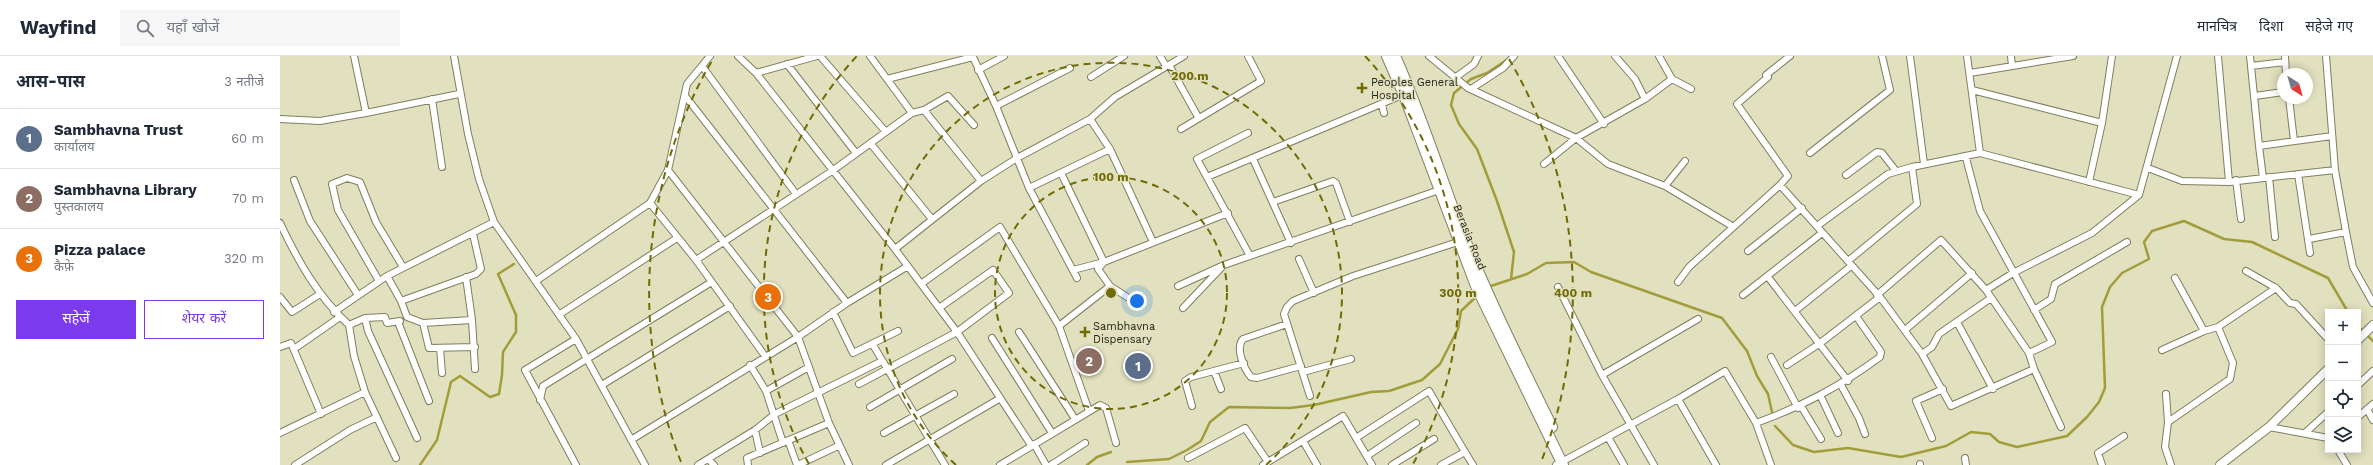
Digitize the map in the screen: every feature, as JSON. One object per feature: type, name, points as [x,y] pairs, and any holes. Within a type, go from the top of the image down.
[{"type":"main road","name":"Berasia Road","points":[[1387,56],[1408,93]]},
{"type":"main road","name":"Berasia Road","points":[[1395,56],[1442,189],[1480,285],[1564,463]]},
{"type":"street","points":[[354,56],[366,113]]},
{"type":"street","points":[[454,56],[459,94],[479,179],[494,222],[560,314],[576,339],[645,465]]},
{"type":"street","points":[[536,281],[650,203],[668,170],[686,97],[687,84],[710,56]]},
{"type":"street","points":[[738,56],[756,73],[908,266],[957,332],[999,400],[1046,465]]},
{"type":"street","points":[[756,73],[818,56],[886,132]]},
{"type":"street","points":[[870,56],[912,113]]},
{"type":"street","points":[[978,70],[1004,56]]},
{"type":"street","points":[[1092,77],[1124,56]]},
{"type":"street","points":[[1160,56],[1168,65],[1198,116]]},
{"type":"street","points":[[895,249],[931,218],[981,181],[1016,158],[1090,119],[1115,97],[1184,56]]},
{"type":"street","points":[[1181,129],[1198,116],[1261,81],[1248,56]]},
{"type":"street","points":[[1429,56],[1470,88],[1576,138],[1608,164],[1665,186],[1732,226]]},
{"type":"street","points":[[1458,79],[1474,64],[1478,56]]},
{"type":"street","points":[[1470,88],[1503,68],[1514,56]]},
{"type":"street","points":[[1558,56],[1604,124]]},
{"type":"street","points":[[1616,56],[1635,79],[1645,99]]},
{"type":"street","points":[[1659,56],[1672,79],[1690,89]]},
{"type":"street","points":[[1678,282],[1688,267],[1732,226],[1780,185],[1788,176],[1737,104],[1768,77],[1766,75],[1790,56]]},
{"type":"street","points":[[1810,153],[1890,90],[1882,56]]},
{"type":"street","points":[[1910,56],[1924,164]]},
{"type":"street","points":[[1967,56],[1980,153]]},
{"type":"street","points":[[2011,56],[2012,66]]},
{"type":"street","points":[[1970,73],[2073,56]]},
{"type":"street","points":[[2089,182],[2102,123],[2112,56]]},
{"type":"street","points":[[1986,290],[2013,273],[2092,233],[2139,195],[2148,168],[2177,56]]},
{"type":"street","points":[[2218,56],[2229,182]]},
{"type":"street","points":[[2250,56],[2259,146],[2266,177],[2275,238]]},
{"type":"street","points":[[2326,56],[2335,170],[2346,232],[2353,267],[2373,303]]},
{"type":"street","points":[[887,79],[973,57],[996,106],[1028,188],[1077,278]]},
{"type":"street","points":[[2251,66],[2285,59]]},
{"type":"street","points":[[787,64],[856,153]]},
{"type":"street","points":[[702,66],[796,194]]},
{"type":"street","points":[[996,106],[1070,68]]},
{"type":"street","points":[[1544,164],[1576,138],[1604,124],[1645,99],[1672,79]]},
{"type":"street","points":[[1972,90],[2102,123]]},
{"type":"street","points":[[1207,177],[1408,93]]},
{"type":"street","points":[[2255,96],[2277,93]]},
{"type":"street","points":[[280,120],[320,121],[459,94]]},
{"type":"street","points":[[696,260],[832,171],[912,113],[924,110],[948,96],[974,125]]},
{"type":"street","points":[[686,97],[772,209],[847,303]]},
{"type":"street","points":[[432,99],[442,167]]},
{"type":"street","points":[[2290,104],[2294,141]]},
{"type":"street","points":[[1382,105],[1384,113]]},
{"type":"street","points":[[924,110],[981,181]]},
{"type":"street","points":[[1090,119],[1110,149],[1153,242]]},
{"type":"street","points":[[1248,133],[1197,158],[1250,256]]},
{"type":"street","points":[[2259,146],[2332,136]]},
{"type":"street","points":[[871,144],[931,218]]},
{"type":"street","points":[[1028,188],[1110,149]]},
{"type":"street","points":[[1846,175],[1876,152],[1882,153],[1896,171]]},
{"type":"street","points":[[1817,226],[1888,174],[1924,164],[1966,158],[1980,153],[2139,195]]},
{"type":"street","points":[[1966,158],[1980,211],[2052,342],[2029,353]]},
{"type":"street","points":[[1253,159],[1291,243]]},
{"type":"street","points":[[1665,186],[1685,161]]},
{"type":"street","points":[[1795,311],[1916,204],[1912,167]]},
{"type":"street","points":[[2148,168],[2182,181],[2229,182],[2335,170]]},
{"type":"street","points":[[668,170],[725,240],[798,337],[838,446],[849,465]]},
{"type":"street","points":[[1061,173],[1104,262]]},
{"type":"street","points":[[2298,174],[2310,253]]},
{"type":"street","points":[[379,281],[338,210],[332,184],[347,178],[360,182],[376,222],[403,267]]},
{"type":"street","points":[[294,180],[310,221],[358,294]]},
{"type":"street","points":[[1273,202],[1333,180],[1336,183],[1350,222]]},
{"type":"street","points":[[2236,180],[2241,218]]},
{"type":"street","points":[[1780,185],[1850,263],[1905,330],[1922,354],[1943,389],[1951,406],[1993,389],[2034,369]]},
{"type":"street","points":[[1178,286],[1224,265],[1291,243],[1442,189]]},
{"type":"street","points":[[650,203],[676,238],[696,260],[710,283],[730,306],[765,356]]},
{"type":"street","points":[[1748,251],[1802,208]]},
{"type":"street","points":[[1073,270],[1104,262],[1228,213]]},
{"type":"street","points":[[334,312],[358,294],[403,267],[473,234],[494,222]]},
{"type":"street","points":[[280,223],[295,254],[320,294],[334,312],[349,325],[354,356],[365,392],[396,458]]},
{"type":"street","points":[[921,284],[1000,227],[1059,326],[1089,410]]},
{"type":"street","points":[[2309,239],[2346,232]]},
{"type":"street","points":[[1743,295],[1768,277],[1822,233]]},
{"type":"street","points":[[401,301],[476,274],[481,269],[473,234]]},
{"type":"street","points":[[560,314],[676,238]]},
{"type":"street","points":[[1787,365],[1819,344],[1856,316],[1941,240],[1986,290],[2029,353],[2034,369],[2061,427]]},
{"type":"street","points":[[1310,396],[1284,314],[1287,307],[1293,301],[1360,274],[1462,241]]},
{"type":"street","points":[[2034,310],[2051,299],[2055,284],[2127,242]]},
{"type":"street","points":[[1299,258],[1314,292]]},
{"type":"street","points":[[1104,262],[1098,269],[1110,286],[1127,297]]},
{"type":"street","points":[[1183,308],[1224,265]]},
{"type":"street","points":[[631,440],[750,365],[798,337],[833,312],[908,266]]},
{"type":"street","points":[[859,384],[957,332],[1010,293],[993,270],[939,308]]},
{"type":"street","points":[[2246,271],[2276,288],[2290,303],[2296,304],[2325,335]]},
{"type":"street","points":[[1905,330],[1972,273]]},
{"type":"street","points":[[387,276],[401,301],[407,317],[423,323],[472,320]]},
{"type":"street","points":[[466,277],[475,347],[475,369]]},
{"type":"street","points":[[1768,277],[1848,380]]},
{"type":"street","points":[[2175,278],[2204,331]]},
{"type":"street","points":[[540,400],[543,386],[710,283]]},
{"type":"street","points":[[1059,326],[1110,286]]},
{"type":"street","points":[[1558,287],[1602,375],[1654,465]]},
{"type":"street","points":[[2162,350],[2204,331],[2218,327],[2276,288]]},
{"type":"street","points":[[280,297],[292,312],[320,294]]},
{"type":"street","points":[[1922,354],[1932,347],[1939,334],[1992,298]]},
{"type":"street","points":[[602,385],[730,306]]},
{"type":"street","points":[[833,312],[853,353],[873,345],[898,331]]},
{"type":"street","points":[[1756,424],[1821,397],[1841,385],[1880,357],[1881,352],[1856,316]]},
{"type":"street","points":[[294,349],[340,317]]},
{"type":"street","points":[[349,325],[365,318],[385,317],[387,324],[398,322],[407,317]]},
{"type":"street","points":[[365,318],[368,331],[417,438]]},
{"type":"street","points":[[1602,375],[1698,319]]},
{"type":"street","points":[[398,322],[429,401]]},
{"type":"street","points":[[1957,322],[1993,389]]},
{"type":"street","points":[[423,323],[429,348],[475,347]]},
{"type":"street","points":[[1287,324],[1243,339],[1240,343],[1240,350],[1244,363],[1251,377],[1257,378],[1301,366]]},
{"type":"street","points":[[2168,422],[2230,379],[2233,363],[2218,327]]},
{"type":"street","points":[[2361,337],[2371,327]]},
{"type":"street","points":[[1019,332],[1075,419]]},
{"type":"street","points":[[992,338],[1052,433]]},
{"type":"street","points":[[576,339],[525,370],[576,465]]},
{"type":"street","points":[[280,348],[291,343],[321,414]]},
{"type":"street","points":[[873,345],[944,465]]},
{"type":"street","points":[[440,348],[442,373]]},
{"type":"street","points":[[1771,357],[1800,407],[1821,439]]},
{"type":"street","points":[[870,407],[952,359]]},
{"type":"street","points":[[1303,372],[1351,359]]},
{"type":"street","points":[[698,465],[755,430],[775,414],[882,361]]},
{"type":"street","points":[[1192,406],[1185,381],[1191,377],[1244,363]]},
{"type":"street","points":[[750,365],[766,391],[785,442],[798,465],[838,446]]},
{"type":"street","points":[[766,391],[809,367]]},
{"type":"street","points":[[1214,371],[1221,389]]},
{"type":"street","points":[[1564,463],[1725,371],[1756,424],[1771,465]]},
{"type":"street","points":[[2361,382],[2373,371]]},
{"type":"street","points":[[2220,465],[2269,427],[2325,372]]},
{"type":"street","points":[[1841,385],[1865,434]]},
{"type":"street","points":[[1932,438],[1916,401],[1943,389]]},
{"type":"street","points":[[1356,438],[1429,391],[1473,465]]},
{"type":"street","points":[[281,430],[321,414],[365,392]]},
{"type":"street","points":[[884,432],[916,417],[954,394]]},
{"type":"street","points":[[2166,394],[2168,422],[2165,447],[2171,465]]},
{"type":"street","points":[[1821,397],[1838,433]]},
{"type":"street","points":[[1678,399],[1716,465]]},
{"type":"street","points":[[886,465],[999,400]]},
{"type":"street","points":[[2361,414],[2373,404]]},
{"type":"street","points":[[1000,465],[1089,410],[1100,405],[1106,408],[1116,443]]},
{"type":"street","points":[[2367,409],[2373,414]]},
{"type":"street","points":[[2367,409],[2373,420]]},
{"type":"street","points":[[2305,433],[2325,415]]},
{"type":"street","points":[[1188,458],[1245,428],[1266,463],[1343,416],[1372,465]]},
{"type":"street","points":[[295,465],[350,430],[378,417]]},
{"type":"street","points":[[748,465],[747,458],[829,423]]},
{"type":"street","points":[[1367,456],[1416,424]]},
{"type":"street","points":[[2269,427],[2325,437]]},
{"type":"street","points":[[755,430],[760,453]]},
{"type":"street","points":[[2102,465],[2098,453],[2124,436]]},
{"type":"street","points":[[1608,437],[1624,465]]},
{"type":"street","points":[[1392,465],[1434,440]]},
{"type":"street","points":[[1303,441],[1317,465]]},
{"type":"street","points":[[1051,465],[1085,443]]},
{"type":"street","points":[[1441,465],[1464,452]]},
{"type":"street","points":[[2340,453],[2347,465]]},
{"type":"street","points":[[1965,458],[1966,465]]},
{"type":"street","points":[[708,459],[714,465]]},
{"type":"waterway","points":[[1508,59],[1487,73],[1471,79],[1454,93],[1451,105],[1459,124],[1477,149],[1497,201],[1514,252],[1511,279]]},
{"type":"waterway","points":[[1775,426],[1793,445],[1814,452],[1848,448],[1901,457],[1946,446],[1971,432],[1990,434],[1999,442],[2017,447],[2067,436],[2087,417],[2099,402],[2105,388],[2102,307],[2110,287],[2122,273],[2149,259],[2144,242],[2152,231],[2184,221],[2224,239],[2252,242],[2328,278],[2346,309]]},
{"type":"waterway","points":[[1488,287],[1527,274],[1546,263],[1574,262],[1591,272],[1722,318],[1747,351],[1757,376],[1768,394],[1772,412]]},
{"type":"waterway","points":[[420,465],[437,440],[451,382],[460,376],[490,397],[499,394],[503,352],[516,332],[516,315],[498,274],[514,264]]},
{"type":"waterway","points":[[1127,462],[1169,459],[1187,450],[1201,441],[1210,422],[1229,407],[1290,408],[1314,405],[1371,392],[1389,391],[1422,380],[1440,364],[1458,329],[1461,311],[1478,295]]},
{"type":"waterway","points":[[2361,329],[2373,341]]},
{"type":"waterway","points":[[1087,465],[1097,457],[1111,452]]},
{"type":"place","name":"Peoples General Hospital","points":[[1362,88]]},
{"type":"place","name":"Pizza palace","points":[[768,297]]},
{"type":"place","name":"Sambhavna Dispensary","points":[[1085,332]]},
{"type":"place","name":"Sambhavna Library","points":[[1089,361]]},
{"type":"place","name":"Sambhavna Trust","points":[[1138,366]]}]
